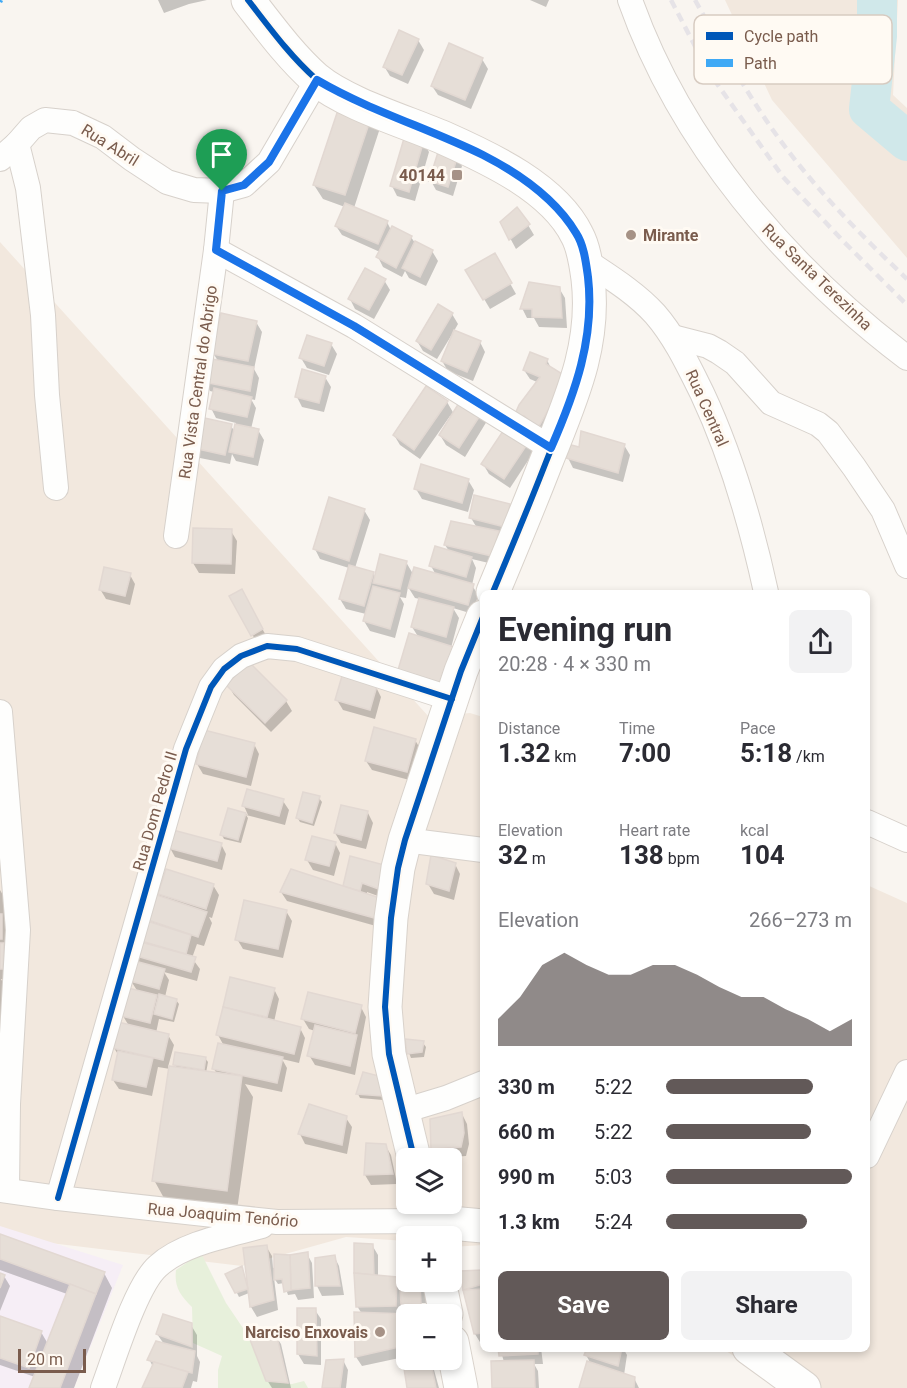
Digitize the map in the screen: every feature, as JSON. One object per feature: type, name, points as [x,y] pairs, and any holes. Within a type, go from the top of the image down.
[{"type":"main road","points":[[248,0],[276,37],[317,80],[380,112],[483,155],[524,179],[557,208],[578,235],[586,261],[590,298],[588,336],[579,379],[494,590]]},
{"type":"main road","points":[[412,1148],[389,1054],[385,1006],[391,918],[398,868],[405,840],[452,699],[480,625]]},
{"type":"main road","name":"Rua Joaquim Tenório","points":[[428,1220],[480,1226]]},
{"type":"main road","points":[[755,1352],[804,1388]]},
{"type":"main road","points":[[457,1370],[461,1388]]},
{"type":"street","name":"Rua Santa Terezinha","points":[[630,0],[639,26],[670,92],[715,162],[764,226],[815,279],[883,340],[907,358]]},
{"type":"street","points":[[222,191],[244,185],[269,162],[317,80]]},
{"type":"street","name":"Rua Abril","points":[[9,152],[31,128],[45,120],[73,123],[103,137],[167,182],[194,190],[222,191]]},
{"type":"street","points":[[9,152],[28,188],[43,315],[46,395],[56,488]]},
{"type":"street","name":"Rua Vista Central do Abrigo","points":[[176,536],[216,250],[222,191]]},
{"type":"street","points":[[216,250],[354,326],[551,448]]},
{"type":"street","name":"Rua Central","points":[[586,261],[636,297],[673,337],[717,424],[737,477],[766,590]]},
{"type":"street","points":[[673,337],[708,346],[719,352],[735,363],[771,403],[818,424],[828,432],[883,510],[907,566]]},
{"type":"street","name":"Rua Dom Pedro II","points":[[58,1198],[186,748],[211,687],[224,669],[241,656],[267,646],[297,649],[452,699]]},
{"type":"street","points":[[0,712],[4,803],[18,930],[4,1190]]},
{"type":"street","points":[[870,823],[907,840]]},
{"type":"street","points":[[405,840],[480,850]]},
{"type":"street","points":[[870,1150],[907,1072]]},
{"type":"street","points":[[403,1111],[446,1098],[480,1084]]},
{"type":"street","name":"Rua Joaquim Tenório","points":[[4,1190],[277,1222],[428,1220]]},
{"type":"street","points":[[103,1388],[135,1305],[145,1283],[158,1266],[190,1248],[277,1222]]},
{"type":"shaded area","points":[[725,0],[898,0],[893,95],[907,108],[907,258],[772,100],[764,84],[892,84],[892,15],[732,15]]},
{"type":"shaded area","points":[[0,242],[429,717],[470,713],[480,716],[480,1245],[462,1246],[462,1226],[396,1226],[396,1240],[346,1237],[242,1266],[0,1237]]},
{"type":"shaded area","points":[[870,886],[907,903],[907,1388],[783,1388],[728,1352],[870,1352]]},
{"type":"shaded area","points":[[0,1226],[123,1265],[74,1388],[0,1388]]},
{"type":"green space","points":[[201,1253],[226,1303],[249,1337],[266,1381],[292,1384],[304,1381],[308,1388],[218,1388],[218,1370],[222,1356],[193,1343],[192,1307],[181,1295],[176,1281],[176,1270]]},
{"type":"building","points":[[399,30],[419,39],[402,75],[383,67]]},
{"type":"building","points":[[449,43],[483,58],[465,100],[431,86]]},
{"type":"building","points":[[341,101],[373,112],[345,195],[313,185]]},
{"type":"building","points":[[405,135],[424,140],[409,192],[390,186]]},
{"type":"building","points":[[439,149],[458,155],[448,187],[429,181]]},
{"type":"building","points":[[345,203],[388,221],[378,244],[335,226]]},
{"type":"building","points":[[517,207],[530,224],[509,240],[500,222]]},
{"type":"building","points":[[392,226],[412,236],[396,268],[376,257]]},
{"type":"building","points":[[415,241],[433,250],[420,277],[402,268]]},
{"type":"building","points":[[495,253],[512,283],[483,300],[465,270]]},
{"type":"building","points":[[365,268],[386,279],[369,310],[348,299]]},
{"type":"building","points":[[529,282],[560,287],[562,318],[532,317],[532,309],[520,309]]},
{"type":"building","points":[[438,304],[453,313],[431,350],[416,341]]},
{"type":"building","points":[[221,313],[257,321],[248,361],[212,354]]},
{"type":"building","points":[[454,330],[481,341],[467,372],[441,361]]},
{"type":"building","points":[[307,335],[332,343],[324,366],[299,358]]},
{"type":"building","points":[[530,352],[548,359],[546,364],[564,375],[555,398],[538,428],[524,416],[520,423],[512,421],[519,405],[540,377],[523,370]]},
{"type":"building","points":[[207,358],[254,367],[250,391],[203,382]]},
{"type":"building","points":[[302,369],[326,376],[319,403],[295,397]]},
{"type":"building","points":[[426,386],[448,401],[414,450],[393,435]]},
{"type":"building","points":[[214,388],[252,397],[247,417],[209,409]]},
{"type":"building","points":[[462,398],[483,411],[459,448],[439,435]]},
{"type":"building","points":[[200,417],[232,424],[225,455],[193,448]]},
{"type":"building","points":[[235,424],[259,429],[253,457],[229,452]]},
{"type":"building","points":[[505,428],[528,443],[504,479],[481,464]]},
{"type":"building","points":[[581,431],[625,444],[618,473],[566,458],[571,445],[579,447]]},
{"type":"building","points":[[421,464],[469,479],[462,503],[414,489]]},
{"type":"building","points":[[474,495],[510,504],[505,527],[469,518]]},
{"type":"building","points":[[329,497],[365,509],[349,561],[313,549]]},
{"type":"building","points":[[451,521],[499,531],[492,556],[444,545]]},
{"type":"building","points":[[193,528],[232,529],[231,564],[192,563]]},
{"type":"building","points":[[435,546],[472,557],[466,577],[429,566]]},
{"type":"building","points":[[380,554],[407,561],[400,589],[373,583]]},
{"type":"building","points":[[349,565],[374,572],[364,606],[339,599]]},
{"type":"building","points":[[104,567],[131,573],[125,596],[99,590]]},
{"type":"building","points":[[414,567],[474,584],[468,605],[408,588]]},
{"type":"building","points":[[373,586],[400,593],[390,629],[363,621]]},
{"type":"building","points":[[242,589],[263,629],[251,636],[229,596]]},
{"type":"building","points":[[419,598],[454,607],[446,637],[411,627]]},
{"type":"building","points":[[409,633],[454,647],[443,683],[398,670]]},
{"type":"building","points":[[249,662],[287,700],[265,723],[226,685]]},
{"type":"building","points":[[342,676],[377,686],[370,710],[335,700]]},
{"type":"building","points":[[374,727],[416,739],[407,772],[365,761]]},
{"type":"building","points":[[204,730],[255,743],[246,777],[196,764]]},
{"type":"building","points":[[247,789],[284,799],[279,816],[242,806]]},
{"type":"building","points":[[303,792],[320,796],[312,823],[296,818]]},
{"type":"building","points":[[341,805],[368,811],[361,840],[334,833]]},
{"type":"building","points":[[228,808],[246,813],[238,840],[220,835]]},
{"type":"building","points":[[173,830],[222,843],[217,861],[168,848]]},
{"type":"building","points":[[312,836],[336,842],[329,866],[305,860]]},
{"type":"building","points":[[431,855],[456,863],[449,891],[426,884]]},
{"type":"building","points":[[350,856],[388,866],[384,891],[362,883],[360,891],[343,886]]},
{"type":"building","points":[[166,869],[214,884],[206,909],[158,894]]},
{"type":"building","points":[[291,869],[383,899],[378,919],[280,892]]},
{"type":"building","points":[[157,895],[207,912],[198,937],[148,920]]},
{"type":"building","points":[[244,900],[287,910],[278,949],[235,940]]},
{"type":"building","points":[[0,914],[2,914],[2,939],[0,939]]},
{"type":"building","points":[[147,921],[191,935],[186,954],[141,941]]},
{"type":"building","points":[[137,941],[196,957],[191,972],[133,955]]},
{"type":"building","points":[[0,943],[4,943],[3,969],[0,969]]},
{"type":"building","points":[[135,961],[165,969],[159,989],[130,981]]},
{"type":"building","points":[[230,977],[275,988],[267,1017],[223,1007]]},
{"type":"building","points":[[128,988],[157,995],[150,1023],[121,1016]]},
{"type":"building","points":[[308,992],[362,1005],[355,1033],[301,1019]]},
{"type":"building","points":[[159,994],[177,999],[172,1019],[154,1014]]},
{"type":"building","points":[[223,1007],[301,1027],[294,1054],[216,1035]]},
{"type":"building","points":[[118,1022],[169,1034],[163,1060],[112,1048]]},
{"type":"building","points":[[315,1025],[357,1035],[350,1066],[307,1056]]},
{"type":"building","points":[[405,1039],[424,1041],[422,1052],[407,1054]]},
{"type":"building","points":[[218,1043],[283,1057],[277,1083],[212,1069]]},
{"type":"building","points":[[118,1051],[153,1058],[146,1087],[112,1080]]},
{"type":"building","points":[[175,1052],[206,1057],[204,1070],[173,1065]]},
{"type":"building","points":[[169,1066],[242,1076],[227,1191],[152,1181]]},
{"type":"building","points":[[363,1072],[379,1076],[382,1096],[356,1094]]},
{"type":"building","points":[[309,1104],[347,1116],[342,1145],[298,1134]]},
{"type":"building","points":[[462,1112],[464,1133],[461,1147],[431,1148],[430,1119]]},
{"type":"building","points":[[366,1143],[386,1144],[393,1174],[364,1175]]},
{"type":"building","points":[[0,1234],[105,1272],[96,1294],[0,1259]]},
{"type":"building","points":[[354,1243],[373,1244],[374,1275],[354,1273]]},
{"type":"building","points":[[267,1245],[274,1300],[250,1307],[243,1248]]},
{"type":"building","points":[[308,1252],[310,1288],[291,1290],[290,1255]]},
{"type":"building","points":[[274,1254],[290,1255],[291,1290],[284,1292],[282,1279],[274,1280]]},
{"type":"building","points":[[335,1255],[340,1286],[315,1286],[315,1258]]},
{"type":"building","points":[[242,1266],[248,1289],[235,1293],[225,1274]]},
{"type":"building","points":[[480,1270],[480,1285],[463,1290],[462,1271]]},
{"type":"building","points":[[0,1273],[5,1275],[0,1288]]},
{"type":"building","points":[[354,1273],[396,1277],[396,1306],[356,1307]]},
{"type":"building","points":[[70,1284],[96,1294],[60,1388],[29,1388]]},
{"type":"building","points":[[480,1289],[480,1333],[474,1334],[463,1290]]},
{"type":"building","points":[[400,1292],[420,1292],[421,1304],[401,1304]]},
{"type":"building","points":[[297,1308],[316,1308],[317,1356],[297,1354]]},
{"type":"building","name":"Narciso Enxovais","points":[[354,1312],[396,1314],[396,1348],[355,1357]]},
{"type":"building","points":[[163,1314],[192,1323],[192,1347],[156,1334]]},
{"type":"building","points":[[0,1316],[42,1331],[29,1368],[0,1358]]},
{"type":"building","points":[[276,1333],[288,1383],[266,1381],[249,1337]]},
{"type":"building","points":[[156,1341],[195,1351],[192,1373],[147,1360]]},
{"type":"building","points":[[498,1352],[538,1352],[538,1354],[499,1356]]},
{"type":"building","points":[[585,1352],[621,1352],[618,1366],[584,1355]]},
{"type":"building","points":[[344,1359],[340,1388],[322,1388],[326,1360]]},
{"type":"building","points":[[534,1360],[535,1388],[492,1388],[491,1361]]},
{"type":"building","points":[[587,1361],[635,1377],[634,1388],[579,1388]]},
{"type":"building","points":[[154,1362],[188,1372],[182,1388],[142,1388]]},
{"type":"building","points":[[404,1370],[432,1370],[436,1388],[407,1388]]},
{"type":"waterway","points":[[877,0],[877,15]]},
{"type":"waterway","points":[[872,84],[869,109],[907,141]]},
{"type":"railway","points":[[671,0],[694,44]]},
{"type":"railway","points":[[695,0],[703,15]]},
{"type":"railway","points":[[717,84],[783,177],[907,305]]},
{"type":"railway","points":[[743,84],[773,130],[814,183],[907,279]]},
{"type":"cycle path","points":[[248,0],[289,51],[316,79],[343,97],[462,146],[519,176],[553,203],[567,218],[577,235],[583,251],[588,279],[589,304],[585,350],[564,417],[494,590]]},
{"type":"cycle path","points":[[412,1148],[389,1054],[385,1007],[391,918],[398,868],[405,840],[461,671],[480,624]]},
{"type":"cycle path","points":[[58,1198],[186,749],[211,687],[224,669],[241,656],[267,646],[297,649],[452,699]]},
{"type":"place","name":"40144","points":[[457,175]]},
{"type":"place","name":"Mirante","points":[[631,235]]},
{"type":"place","name":"Narciso Enxovais","points":[[380,1332]]},
{"type":"route","points":[[317,80],[380,112],[483,155],[524,179],[557,208],[578,235],[586,261],[590,298],[588,336],[579,379],[566,416],[551,448],[354,326],[216,250],[222,191],[244,185],[269,162],[317,80]]}]
